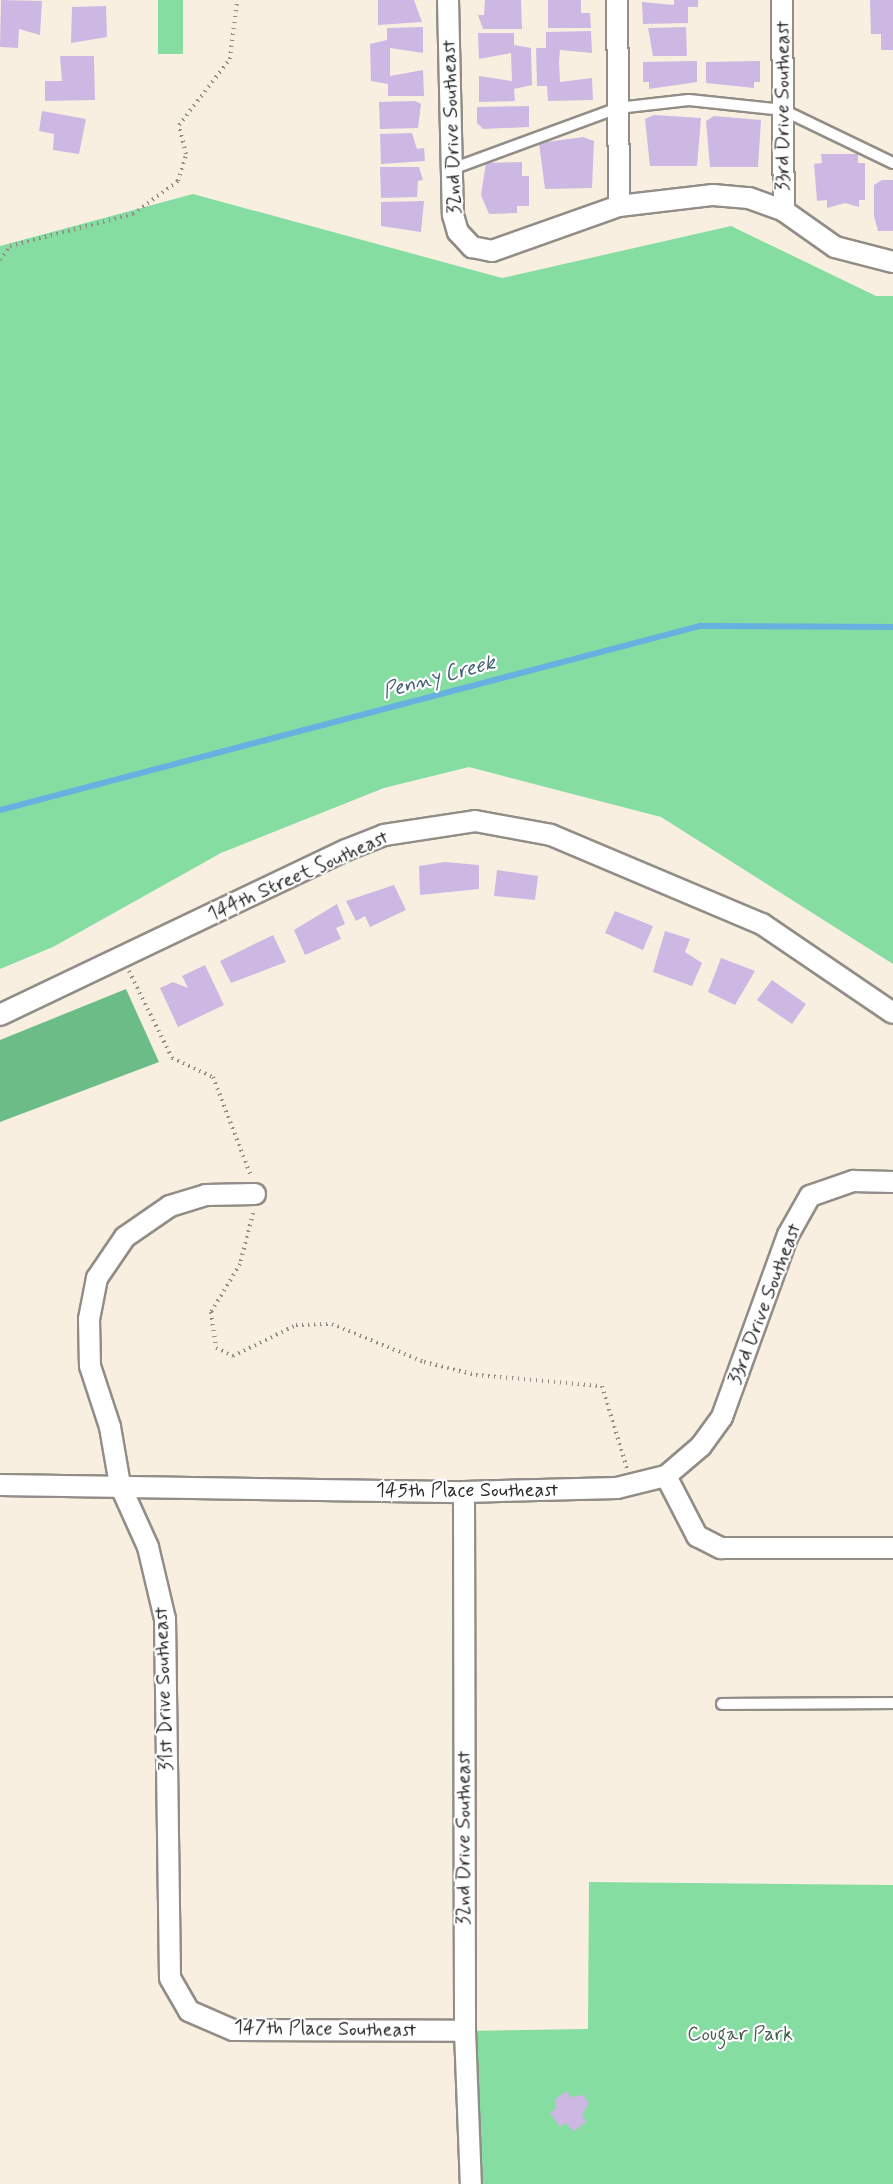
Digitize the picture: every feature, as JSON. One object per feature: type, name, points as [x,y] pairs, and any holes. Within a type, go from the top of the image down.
[{"type":"street","name":"32nd Drive Southeast","points":[[448,0],[453,215],[458,232],[472,247],[492,251],[619,206]]},
{"type":"street","points":[[617,0],[619,206],[671,196],[713,195],[749,198],[784,211],[835,247],[893,262]]},
{"type":"street","name":"33rd Drive Southeast","points":[[782,0],[784,211]]},
{"type":"street","name":"144th Street Southeast","points":[[0,1016],[384,835],[475,821],[551,835],[762,924],[893,1013]]},
{"type":"street","name":"33rd Drive Southeast","points":[[666,1476],[701,1446],[722,1417],[788,1235],[810,1196],[853,1181],[893,1182]]},
{"type":"street","name":"31st Drive Southeast","points":[[189,2011],[170,1978],[165,1619],[148,1547],[120,1485],[110,1427],[90,1366],[89,1319],[97,1278],[125,1237],[170,1206],[206,1196],[255,1194]]},
{"type":"street","points":[[666,1476],[697,1536],[722,1548],[893,1548]]},
{"type":"street","name":"145th Place Southeast","points":[[0,1485],[120,1485],[464,1492],[631,1484],[666,1476]]},
{"type":"street","name":"32nd Drive Southeast","points":[[464,1492],[465,2031],[471,2184]]},
{"type":"street","name":"147th Place Southeast","points":[[189,2011],[233,2030],[465,2031]]},
{"type":"lane","points":[[452,169],[618,108],[699,100],[783,110],[893,164]]},
{"type":"lane","points":[[722,1704],[893,1704]]},
{"type":"path","points":[[0,260],[10,246],[133,214],[178,181],[186,154],[179,125],[230,59],[237,0]]},
{"type":"path","points":[[123,957],[172,1058],[213,1077],[247,1157],[255,1194],[240,1264],[211,1312],[216,1348],[233,1356],[296,1325],[332,1324],[424,1362],[476,1375],[602,1386],[631,1484]]},
{"type":"green space","points":[[158,0],[183,0],[183,54],[158,54]]},
{"type":"green space","points":[[193,194],[502,278],[731,226],[876,296],[893,296],[893,964],[661,817],[469,767],[384,788],[221,853],[53,947],[0,969],[0,246]]},
{"type":"green space","points":[[126,989],[159,1062],[0,1122],[0,1040]]},
{"type":"green space","name":"Cougar Park","points":[[589,1882],[893,1885],[893,2184],[471,2184],[465,2031],[588,2029]]},
{"type":"building","points":[[1,0],[42,1],[40,35],[19,29],[18,48],[0,47]]},
{"type":"building","points":[[378,0],[414,0],[422,22],[378,25]]},
{"type":"building","points":[[485,0],[521,0],[522,29],[483,29],[478,15],[484,15]]},
{"type":"building","points":[[548,0],[581,0],[581,13],[590,13],[591,28],[548,28]]},
{"type":"building","points":[[674,0],[698,0],[698,7],[688,7],[688,23],[643,24],[642,2],[674,5]]},
{"type":"building","points":[[870,0],[893,0],[893,50],[881,50],[881,34],[871,34]]},
{"type":"building","points":[[106,6],[107,37],[71,43],[72,7]]},
{"type":"building","points":[[423,27],[423,53],[390,48],[390,76],[423,70],[424,96],[388,96],[388,84],[371,81],[370,44],[387,40],[387,28]]},
{"type":"building","points":[[686,27],[687,56],[653,56],[648,28]]},
{"type":"building","points":[[591,31],[592,53],[560,50],[559,62],[560,82],[592,78],[593,100],[548,101],[547,86],[537,86],[536,48],[546,48],[546,32]]},
{"type":"building","points":[[478,33],[514,33],[514,45],[531,48],[532,85],[514,89],[515,101],[479,102],[479,76],[512,81],[511,53],[479,59]]},
{"type":"building","points":[[60,56],[94,56],[95,100],[45,101],[45,81],[62,81]]},
{"type":"building","points":[[697,61],[697,82],[649,89],[649,82],[643,82],[643,62]]},
{"type":"building","points":[[760,61],[760,82],[754,82],[754,88],[706,83],[706,62]]},
{"type":"building","points":[[415,101],[421,104],[418,128],[380,129],[379,102]]},
{"type":"building","points":[[529,106],[529,127],[483,129],[477,123],[477,107]]},
{"type":"building","points":[[42,111],[86,119],[79,154],[53,150],[54,134],[39,131]]},
{"type":"building","points":[[654,115],[701,118],[697,166],[650,166],[645,119]]},
{"type":"building","points":[[714,116],[761,120],[758,167],[710,167],[706,121]]},
{"type":"building","points":[[412,133],[417,149],[424,148],[425,161],[381,164],[380,134]]},
{"type":"building","points":[[583,137],[594,141],[592,188],[545,189],[539,143]]},
{"type":"building","points":[[821,154],[858,154],[858,163],[865,163],[865,200],[859,200],[859,207],[845,203],[827,208],[827,200],[817,201],[814,164],[822,163]]},
{"type":"building","points":[[522,162],[522,176],[529,176],[529,206],[517,206],[517,213],[489,214],[481,195],[486,163]]},
{"type":"building","points":[[380,167],[419,167],[423,180],[418,181],[417,197],[381,198]]},
{"type":"building","points":[[882,180],[893,180],[893,231],[878,231],[874,216],[874,185]]},
{"type":"building","points":[[424,201],[421,232],[381,226],[381,202]]},
{"type":"building","points":[[445,862],[479,865],[479,889],[420,895],[419,866]]},
{"type":"building","points":[[497,870],[538,876],[535,900],[494,896]]},
{"type":"building","points":[[394,885],[406,910],[370,927],[365,916],[356,921],[346,901]]},
{"type":"building","points":[[337,904],[345,924],[336,928],[341,939],[305,955],[294,930]]},
{"type":"building","points":[[615,911],[653,926],[643,950],[605,933]]},
{"type":"building","points":[[665,931],[690,939],[685,952],[702,963],[692,986],[653,972]]},
{"type":"building","points":[[273,935],[286,962],[231,983],[220,961]]},
{"type":"building","points":[[721,958],[755,971],[735,1005],[708,992]]},
{"type":"building","points":[[205,965],[224,1005],[178,1027],[160,988],[173,982],[188,988],[182,976]]},
{"type":"building","points":[[772,980],[806,1004],[792,1024],[757,1000]]},
{"type":"building","points":[[567,2091],[570,2097],[583,2095],[589,2103],[582,2115],[586,2122],[574,2131],[565,2123],[560,2127],[550,2113],[556,2109],[555,2099]]},
{"type":"waterway","name":"Penny Creek","points":[[0,810],[700,626],[893,627]]}]
